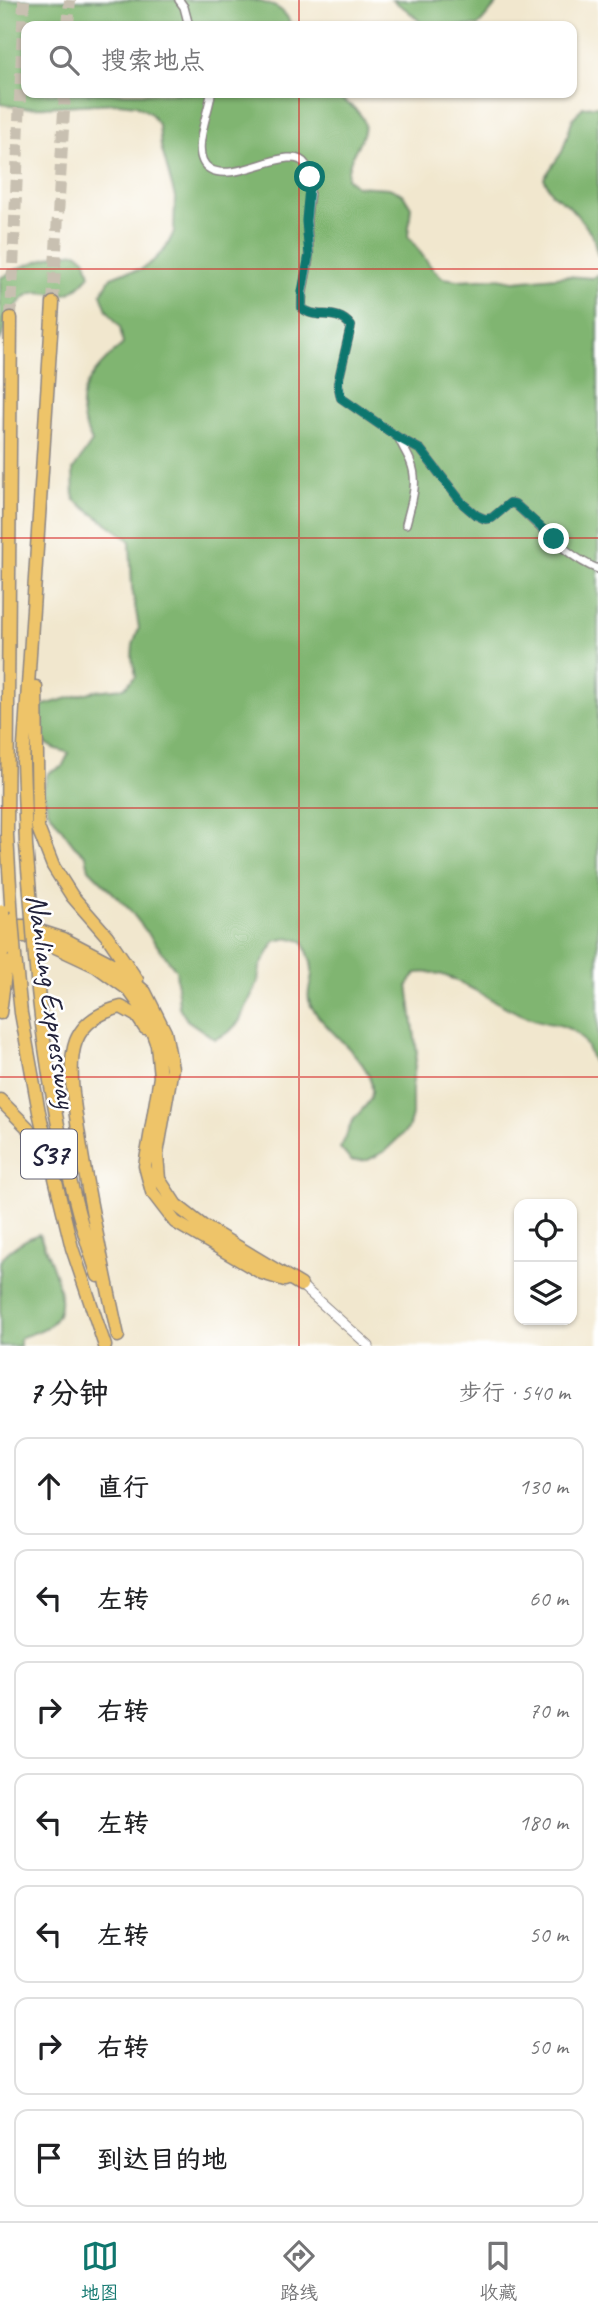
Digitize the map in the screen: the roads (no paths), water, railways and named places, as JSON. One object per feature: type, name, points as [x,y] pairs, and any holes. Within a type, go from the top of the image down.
[{"type":"highway","name":"Nanliang Expressway","points":[[53,303],[23,762],[26,845],[41,1024],[56,1115],[88,1246],[120,1341]]},
{"type":"highway","points":[[0,1013],[10,954],[5,919],[11,318]]},
{"type":"highway","points":[[35,586],[37,828],[53,866],[72,896],[107,936],[145,992],[165,1032],[163,1045]]},
{"type":"highway","points":[[5,919],[64,939],[114,965],[145,992]]},
{"type":"highway","points":[[0,935],[26,936],[96,966],[129,990],[145,1012],[172,1068],[145,1166],[152,1192],[175,1222],[262,1273],[301,1284]]},
{"type":"highway","name":"Nanliang Expressway","points":[[10,954],[39,1112],[58,1191],[72,1248],[105,1346]]},
{"type":"highway","points":[[120,1341],[92,1219],[75,1111],[72,1066],[76,1042],[86,1024],[103,1012],[121,1007],[137,1016],[163,1045]]},
{"type":"highway","points":[[0,1100],[27,1127],[58,1191]]},
{"type":"street","points":[[179,0],[188,21]]},
{"type":"street","points":[[210,98],[201,139],[203,159],[212,170],[237,172],[289,157],[300,159],[306,166],[311,183],[306,221],[309,255],[302,308],[310,313],[335,314],[345,318],[351,326],[338,383],[341,398],[421,450],[463,504],[476,515],[485,519],[492,518],[510,503],[515,504],[554,539],[598,569]]},
{"type":"street","points":[[399,438],[412,463],[414,479],[414,495],[406,524]]},
{"type":"street","points":[[301,1284],[369,1346]]},
{"type":"tunnel","points":[[23,21],[24,0]]},
{"type":"tunnel","points":[[68,21],[70,0]]},
{"type":"tunnel","points":[[11,318],[21,73]]},
{"type":"tunnel","points":[[53,303],[65,98]]}]
